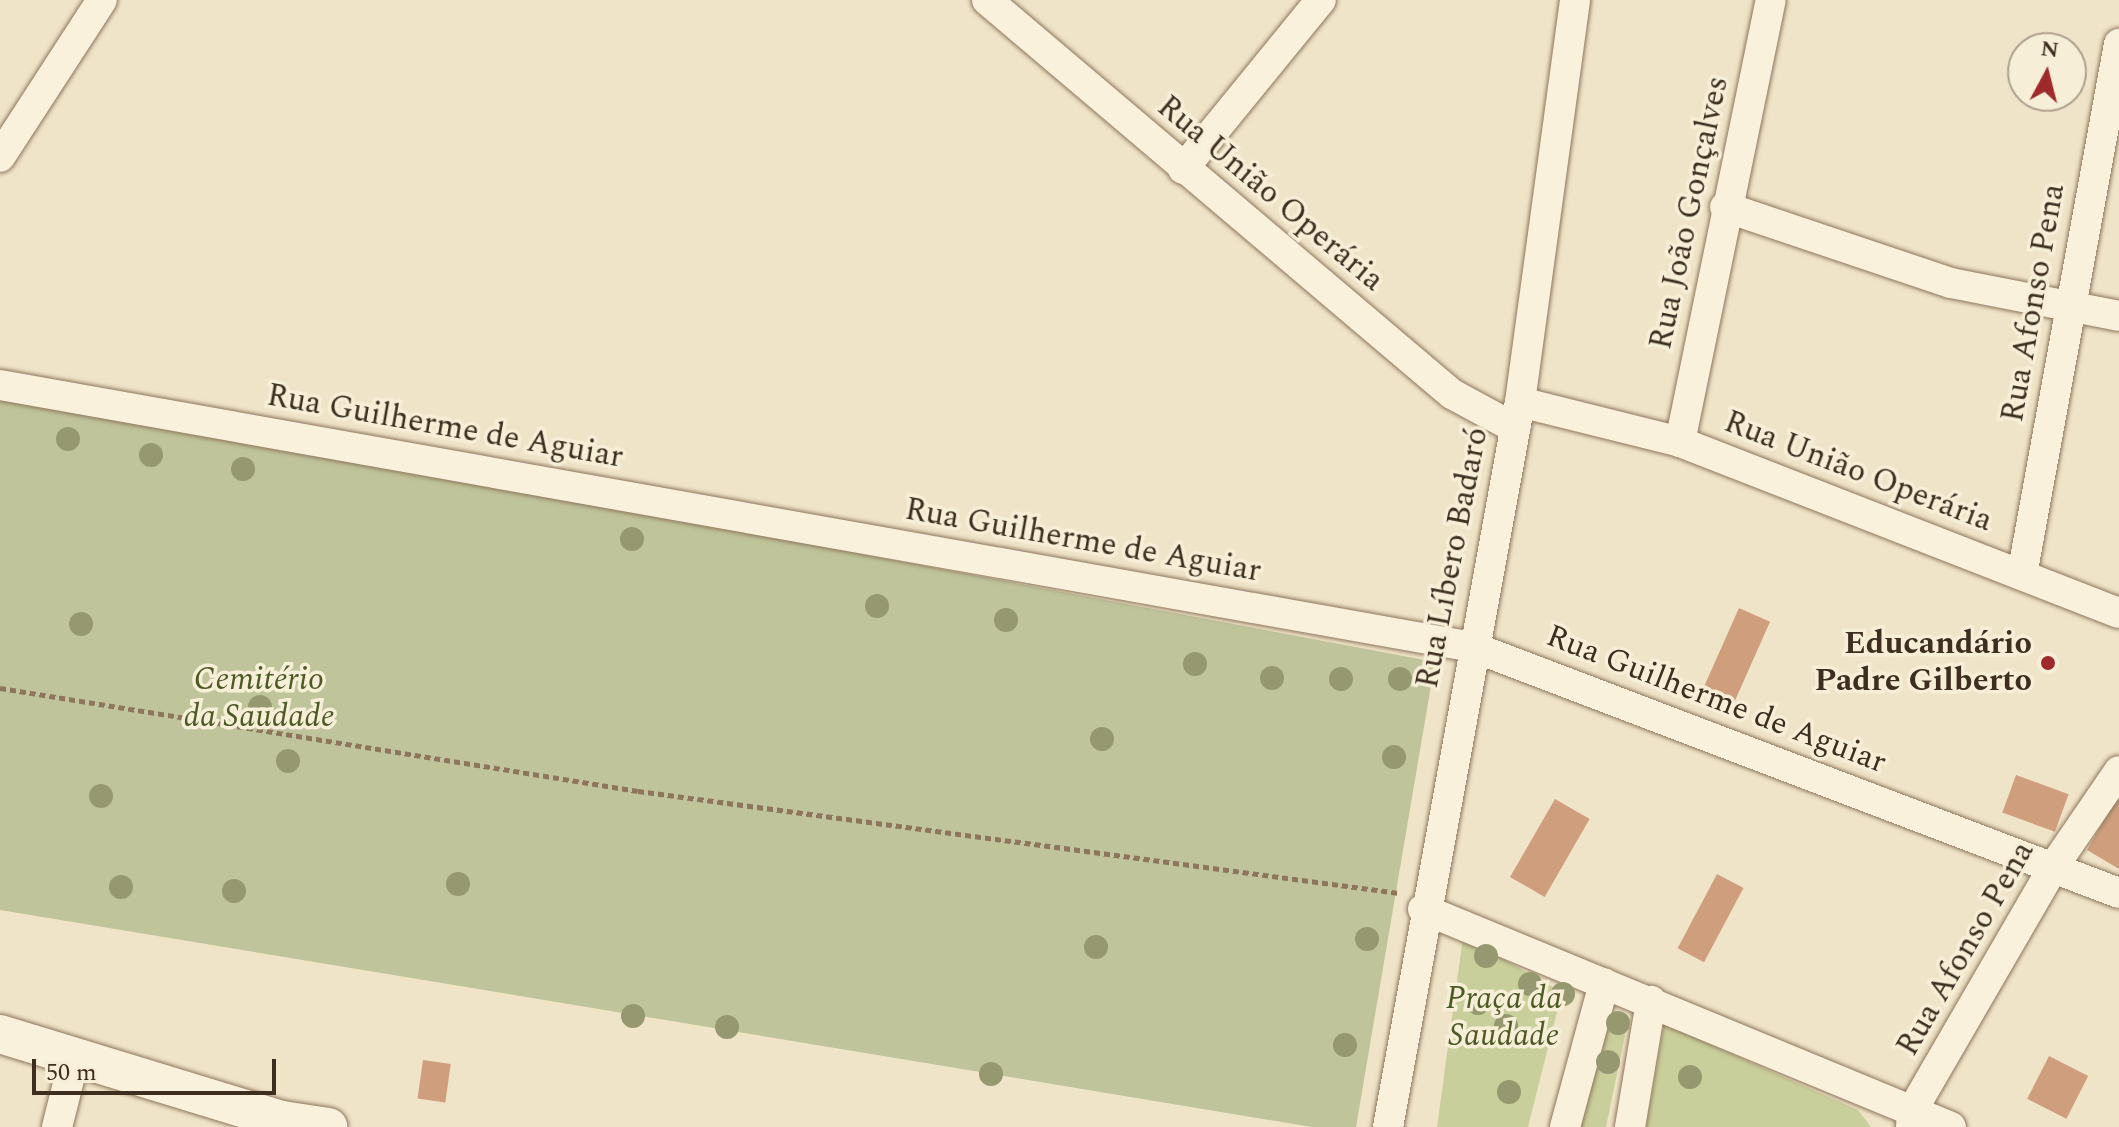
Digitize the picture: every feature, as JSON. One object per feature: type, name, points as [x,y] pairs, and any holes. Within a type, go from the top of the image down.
[{"type":"street","points":[[0,157],[102,0]]},
{"type":"street","name":"Rua União Operária","points":[[987,0],[1452,394],[1518,415],[1680,442],[2119,613]]},
{"type":"street","points":[[1183,169],[1321,0]]},
{"type":"street","name":"Rua Líbero Badaró","points":[[1388,1127],[1423,909],[1518,415],[1575,0]]},
{"type":"street","name":"Rua João Gonçalves","points":[[1680,442],[1725,207],[1771,0]]},
{"type":"street","name":"Rua Afonso Pena","points":[[2022,575],[2119,44]]},
{"type":"street","points":[[1725,207],[1951,283],[2119,316]]},
{"type":"street","name":"Rua Guilherme de Aguiar","points":[[0,385],[1473,647],[2119,893]]},
{"type":"street","name":"Rua Afonso Pena","points":[[1912,1119],[2054,866],[2119,771]]},
{"type":"street","points":[[1423,909],[1651,1001],[1912,1119],[1951,1127]]},
{"type":"street","points":[[1565,1127],[1604,983]]},
{"type":"street","points":[[1630,1127],[1651,1001]]},
{"type":"street","points":[[0,1034],[328,1127]]},
{"type":"street","points":[[57,1127],[75,1056]]},
{"type":"path","points":[[0,688],[638,791],[1396,892],[1423,909]]},
{"type":"green space","name":"Cemitério da Saudade","points":[[0,392],[1435,662],[1356,1127],[1312,1127],[0,910]]},
{"type":"green space","name":"Praça da Saudade","points":[[1463,937],[1562,992],[1528,1127],[1437,1127]]},
{"type":"green space","name":"Praça da Saudade","points":[[1609,1013],[1628,1021],[1606,1127],[1581,1127]]},
{"type":"green space","name":"Praça da Saudade","points":[[1664,1024],[1858,1110],[1871,1127],[1646,1127]]},
{"type":"building","points":[[1739,608],[1770,622],[1733,704],[1702,690]]},
{"type":"building","points":[[2016,775],[2069,794],[2055,832],[2002,813]]},
{"type":"building","points":[[2119,794],[2119,869],[2087,850]]},
{"type":"building","points":[[1555,799],[1590,819],[1545,897],[1510,877]]},
{"type":"building","points":[[1717,874],[1743,888],[1704,962],[1678,948]]},
{"type":"building","points":[[2049,1056],[2088,1076],[2066,1119],[2027,1099]]},
{"type":"building","points":[[423,1060],[451,1064],[445,1103],[418,1099]]},
{"type":"place","name":"Educandário Padre Gilberto","points":[[2048,663]]}]
